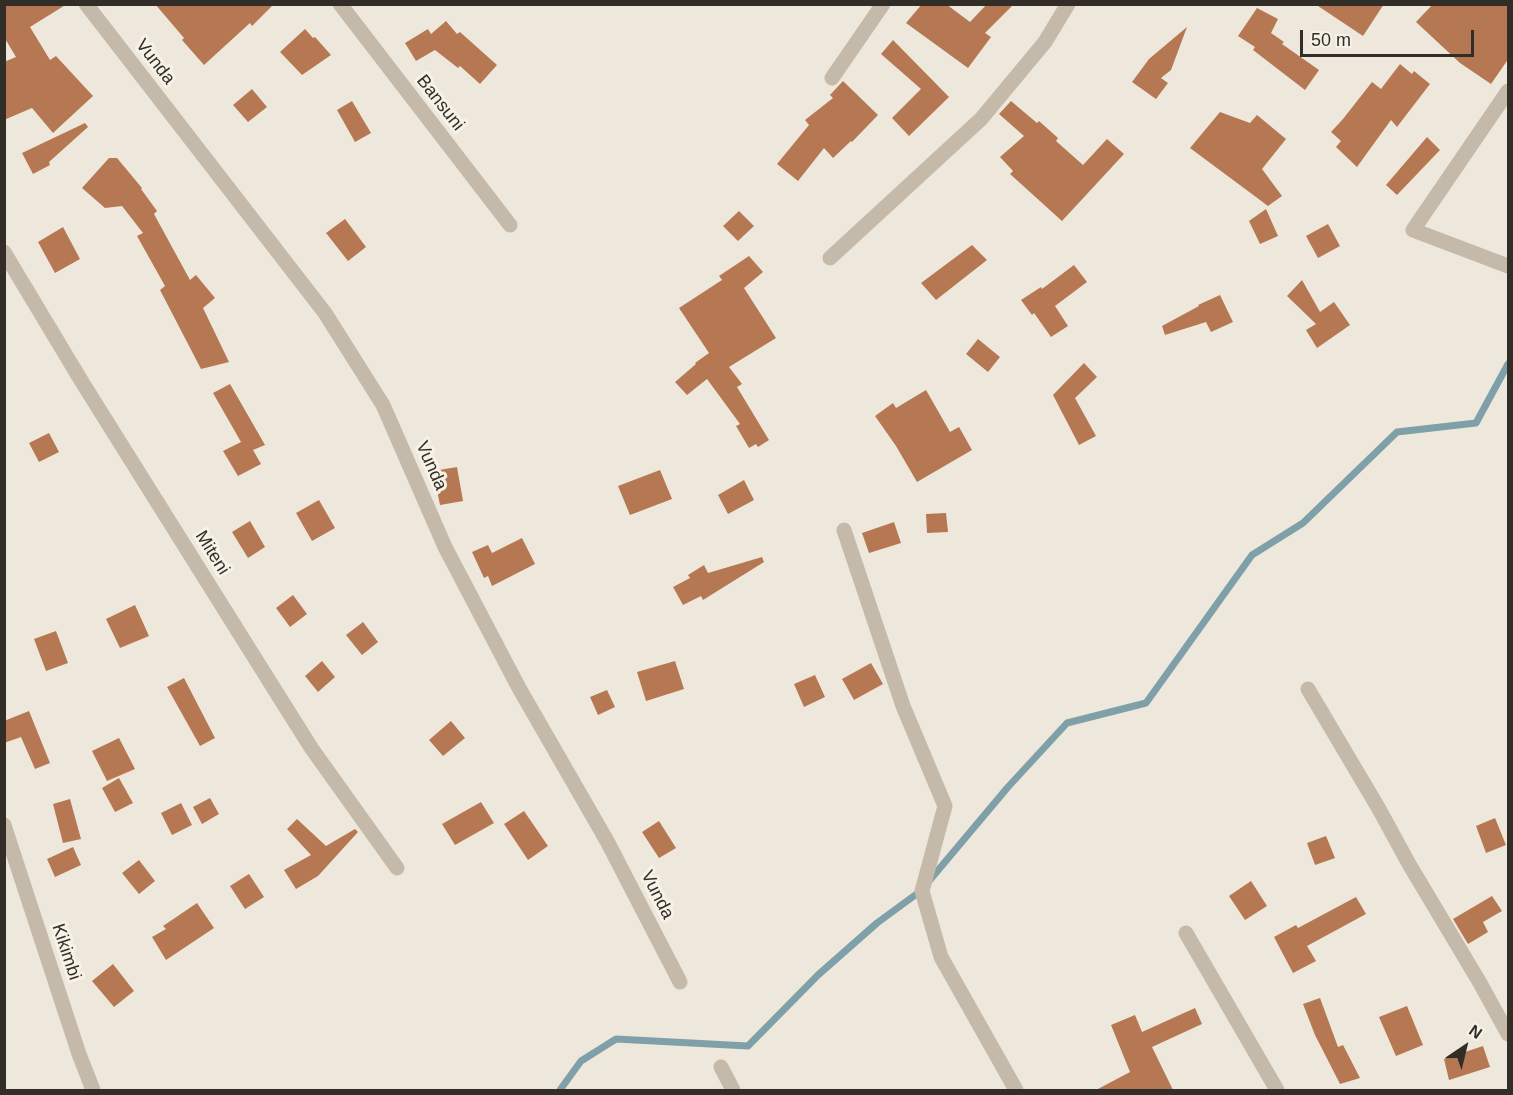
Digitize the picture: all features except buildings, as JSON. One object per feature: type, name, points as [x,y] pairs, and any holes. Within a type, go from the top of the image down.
[{"type":"street","name":"Vunda","points":[[86,4],[325,313],[383,405],[445,547],[519,688],[607,840],[680,982]]},
{"type":"street","name":"Bansuni","points":[[340,4],[510,225]]},
{"type":"street","points":[[832,78],[884,4]]},
{"type":"street","points":[[830,258],[981,119],[1046,42],[1068,4]]},
{"type":"street","points":[[1509,92],[1413,230],[1509,266]]},
{"type":"street","name":"Miteni","points":[[4,252],[312,749],[397,867]]},
{"type":"street","points":[[844,530],[903,706],[945,806],[922,891],[941,957],[1016,1090]]},
{"type":"street","points":[[1308,689],[1509,1034]]},
{"type":"street","name":"Kikimbi","points":[[4,825],[78,1054],[93,1090]]},
{"type":"street","points":[[1186,933],[1277,1090]]},
{"type":"street","points":[[721,1067],[733,1090]]},
{"type":"waterway","points":[[929,881],[1008,787],[1067,723],[1146,703],[1252,555],[1303,523],[1397,432],[1476,423],[1508,364]]},
{"type":"waterway","points":[[560,1090],[581,1061],[616,1039],[748,1046],[818,975],[877,923],[922,890]]}]
